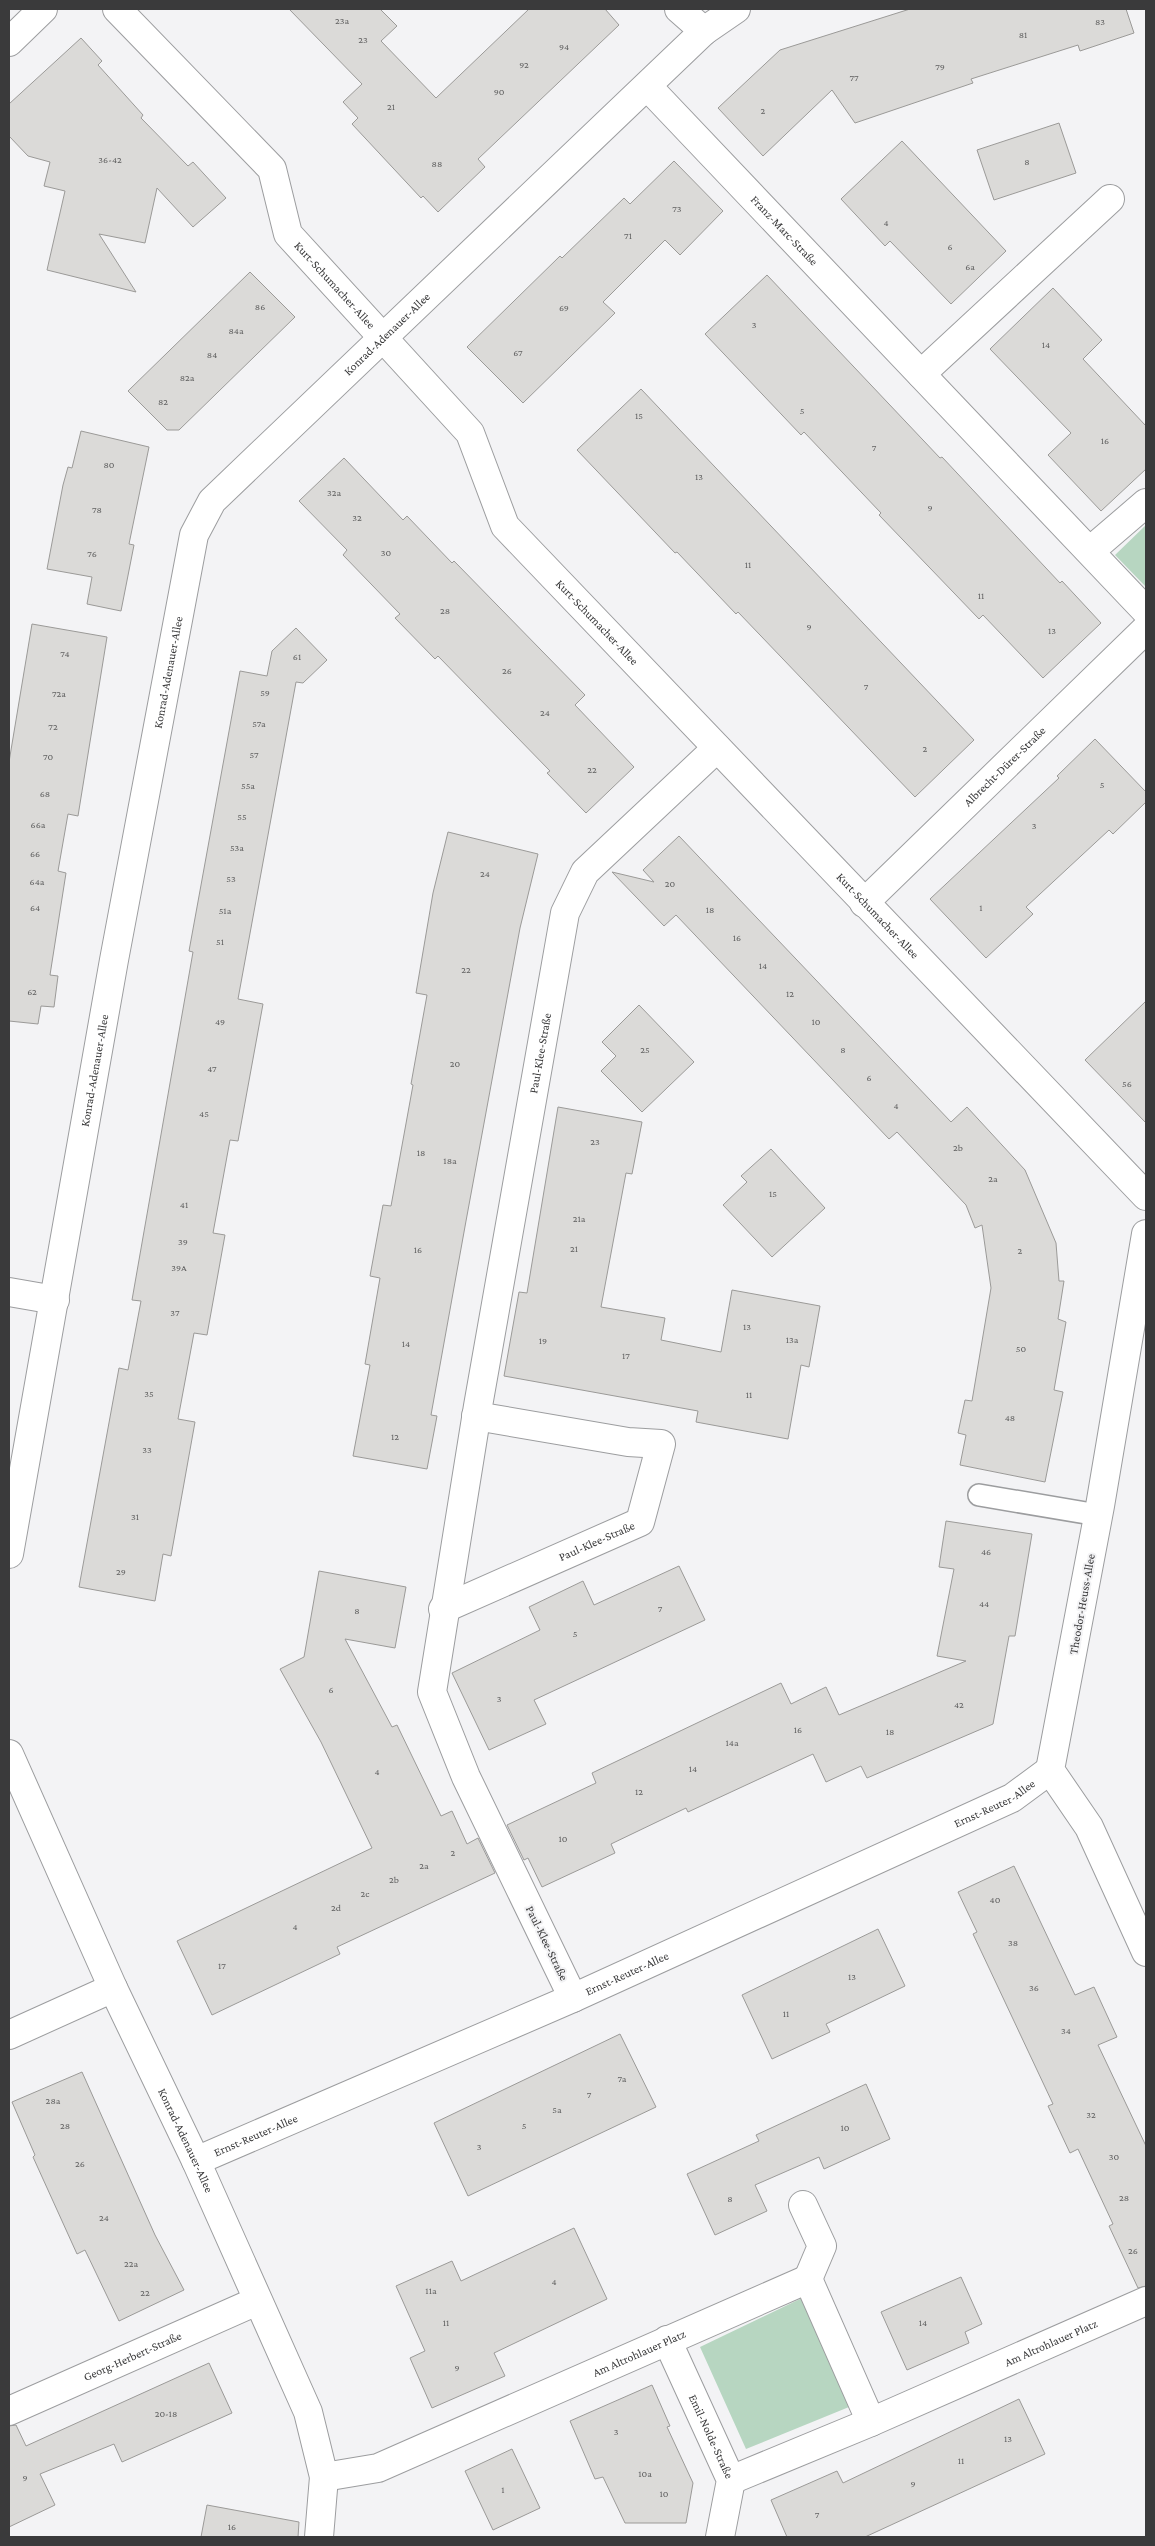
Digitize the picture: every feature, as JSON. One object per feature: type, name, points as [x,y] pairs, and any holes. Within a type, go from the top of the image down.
[{"type":"street","points":[[9,42],[43,9]]},
{"type":"street","name":"Kurt-Schumacher-Allee","points":[[117,9],[272,169],[288,234],[470,433],[505,526],[1146,1196]]},
{"type":"street","points":[[679,9],[704,31]]},
{"type":"street","name":"Konrad-Adenauer-Allee","points":[[9,1554],[114,960],[194,535],[212,501],[382,336],[648,87],[704,31],[736,9]]},
{"type":"street","name":"Franz-Marc-Straße","points":[[648,87],[1146,611]]},
{"type":"street","points":[[922,374],[1110,199]]},
{"type":"street","points":[[1090,551],[1146,503]]},
{"type":"street","name":"Albrecht-Dürer-Straße","points":[[864,903],[1146,629]]},
{"type":"street","name":"Paul-Klee-Straße","points":[[573,1998],[466,1777],[432,1692],[443,1609],[565,913],[585,872],[717,748]]},
{"type":"street","name":"Theodor-Heuss-Allee","points":[[1050,1770],[1098,1515],[1146,1234]]},
{"type":"street","points":[[9,1292],[55,1300]]},
{"type":"street","name":"Paul-Klee-Straße","points":[[443,1609],[640,1522],[662,1444],[628,1442],[476,1416]]},
{"type":"street","name":"Konrad-Adenauer-Allee","points":[[9,1754],[113,1988],[196,2161],[308,2412],[324,2477],[319,2537]]},
{"type":"street","points":[[1050,1770],[1089,1827],[1146,1952]]},
{"type":"street","name":"Ernst-Reuter-Allee","points":[[196,2161],[573,1998],[1012,1798],[1050,1770]]},
{"type":"street","points":[[9,2035],[113,1988]]},
{"type":"street","points":[[804,2205],[822,2246],[808,2279],[871,2422]]},
{"type":"street","name":"Am Altrohlauer Platz","points":[[324,2477],[378,2468],[808,2279]]},
{"type":"street","name":"Am Altrohlauer Platz","points":[[731,2480],[871,2422],[1146,2300]]},
{"type":"street","name":"Georg-Herbert-Straße","points":[[9,2411],[257,2301]]},
{"type":"street","name":"Emil-Nolde-Straße","points":[[667,2340],[731,2480],[720,2537]]},
{"type":"lane","points":[[979,1495],[1098,1515]]},
{"type":"green space","points":[[1146,525],[1146,587],[1115,555]]},
{"type":"green space","points":[[802,2298],[849,2407],[746,2449],[700,2347]]},
{"type":"building","points":[[289,9],[380,9],[397,26],[381,41],[436,98],[529,9],[605,9],[619,25],[478,159],[485,167],[438,212],[423,196],[421,198],[352,124],[358,118],[343,102],[362,84]]},
{"type":"building","points":[[910,9],[1126,9],[1134,33],[1080,51],[1078,45],[971,79],[973,83],[855,123],[832,90],[763,156],[718,108],[780,50]]},
{"type":"building","points":[[81,38],[102,61],[98,65],[143,115],[141,118],[188,166],[193,162],[226,198],[193,227],[157,188],[145,243],[99,234],[136,292],[47,270],[65,191],[44,186],[50,162],[28,156],[9,136],[9,104]]},
{"type":"building","points":[[1059,123],[1076,173],[994,200],[977,150]]},
{"type":"building","points":[[902,141],[1006,251],[951,304],[890,241],[885,246],[841,199]]},
{"type":"building","points":[[674,161],[723,211],[680,255],[665,240],[603,302],[615,313],[523,403],[467,347],[560,256],[562,258],[624,198],[630,204]]},
{"type":"building","points":[[250,272],[295,317],[179,430],[167,430],[128,391]]},
{"type":"building","points":[[767,275],[940,458],[942,457],[1060,583],[1062,581],[1101,623],[1043,678],[983,615],[979,619],[879,515],[881,513],[804,432],[801,435],[705,334]]},
{"type":"building","points":[[1053,288],[1102,340],[1083,359],[1146,426],[1146,469],[1101,511],[1048,455],[1071,433],[990,349]]},
{"type":"building","points":[[641,389],[974,740],[915,797],[738,612],[736,614],[677,552],[675,553],[577,450]]},
{"type":"building","points":[[81,431],[149,447],[129,544],[134,545],[121,611],[87,604],[92,577],[47,569],[63,485],[68,467],[72,468]]},
{"type":"building","points":[[344,458],[403,520],[407,516],[452,563],[454,561],[585,695],[575,705],[634,767],[586,813],[547,773],[550,771],[438,656],[435,659],[395,618],[400,614],[343,555],[347,550],[299,501]]},
{"type":"building","points":[[32,624],[107,637],[78,816],[68,814],[58,871],[66,873],[50,975],[58,976],[54,1007],[41,1006],[38,1024],[9,1021],[9,762]]},
{"type":"building","points":[[296,628],[327,660],[303,683],[296,682],[238,999],[263,1004],[238,1141],[230,1140],[213,1233],[225,1235],[207,1335],[194,1333],[178,1419],[195,1422],[171,1556],[163,1554],[155,1601],[79,1587],[119,1368],[128,1370],[141,1301],[132,1300],[193,952],[189,951],[240,671],[267,676],[272,651]]},
{"type":"building","points":[[1095,739],[1146,792],[1146,802],[1113,834],[1109,830],[1026,907],[1033,914],[986,958],[930,899],[1059,778],[1057,776]]},
{"type":"building","points":[[448,832],[538,854],[520,928],[466,1221],[431,1415],[437,1416],[427,1469],[353,1456],[370,1365],[365,1364],[380,1278],[370,1276],[383,1205],[391,1206],[413,1085],[411,1084],[427,995],[416,993],[433,893]]},
{"type":"building","points":[[679,836],[951,1122],[967,1107],[1025,1170],[1056,1243],[1059,1281],[1064,1281],[1058,1319],[1066,1322],[1054,1390],[1063,1392],[1045,1482],[960,1465],[966,1435],[958,1433],[965,1400],[972,1401],[991,1288],[982,1225],[975,1228],[966,1205],[897,1132],[889,1139],[676,915],[664,926],[612,872],[654,882],[643,870]]},
{"type":"building","points":[[1146,1001],[1146,1123],[1085,1060]]},
{"type":"building","points":[[639,1005],[694,1062],[642,1112],[601,1071],[616,1056],[602,1042]]},
{"type":"building","points":[[558,1107],[642,1122],[632,1174],[626,1173],[601,1307],[665,1318],[661,1340],[721,1352],[732,1290],[820,1306],[809,1367],[801,1365],[788,1439],[696,1422],[698,1411],[504,1376],[519,1292],[527,1293]]},
{"type":"building","points":[[771,1149],[825,1208],[772,1257],[723,1205],[747,1182],[741,1176]]},
{"type":"building","points":[[946,1521],[1032,1534],[1015,1636],[1009,1636],[993,1724],[867,1778],[861,1766],[826,1782],[813,1754],[688,1812],[686,1808],[611,1844],[615,1853],[542,1887],[528,1858],[524,1860],[507,1825],[596,1783],[592,1773],[781,1683],[791,1704],[826,1687],[839,1715],[966,1661],[937,1656],[954,1569],[939,1567]]},
{"type":"building","points":[[679,1566],[705,1620],[534,1700],[546,1724],[489,1750],[452,1673],[540,1630],[529,1607],[583,1581],[594,1605]]},
{"type":"building","points":[[319,1571],[406,1587],[395,1648],[345,1639],[392,1727],[397,1725],[441,1816],[452,1811],[467,1844],[478,1838],[495,1873],[337,1947],[340,1954],[212,2015],[177,1941],[372,1848],[321,1742],[280,1669],[304,1657]]},
{"type":"building","points":[[1014,1866],[1075,1995],[1094,1987],[1117,2037],[1098,2045],[1146,2146],[1146,2286],[1138,2288],[1109,2226],[1113,2224],[1078,2149],[1070,2153],[1048,2106],[1053,2104],[973,1934],[977,1932],[958,1892]]},
{"type":"building","points":[[878,1929],[905,1986],[826,2024],[830,2032],[772,2059],[742,1995]]},
{"type":"building","points":[[620,2034],[656,2107],[468,2196],[434,2123]]},
{"type":"building","points":[[82,2072],[155,2235],[184,2290],[119,2321],[85,2250],[77,2254],[33,2157],[35,2155],[12,2102]]},
{"type":"building","points":[[866,2084],[890,2139],[824,2169],[819,2157],[755,2185],[767,2211],[715,2235],[687,2174],[759,2141],[756,2135]]},
{"type":"building","points":[[574,2228],[607,2299],[494,2353],[505,2376],[432,2408],[410,2358],[425,2351],[396,2286],[452,2261],[461,2281]]},
{"type":"building","points":[[961,2277],[982,2324],[965,2332],[969,2343],[907,2370],[881,2312]]},
{"type":"building","points":[[209,2363],[232,2413],[122,2462],[114,2444],[40,2474],[55,2505],[9,2527],[9,2426],[16,2425],[26,2446]]},
{"type":"building","points":[[652,2385],[670,2426],[667,2427],[693,2483],[686,2523],[625,2523],[603,2477],[595,2479],[570,2421]]},
{"type":"building","points":[[1019,2399],[1045,2454],[865,2537],[787,2537],[771,2500],[837,2471],[843,2483]]},
{"type":"building","points":[[512,2449],[540,2508],[493,2530],[465,2471]]},
{"type":"building","points":[[207,2505],[299,2522],[298,2537],[201,2537]]}]
